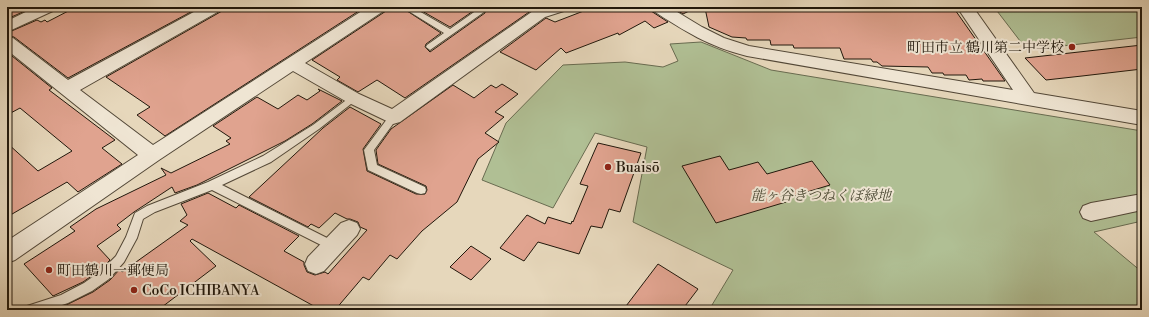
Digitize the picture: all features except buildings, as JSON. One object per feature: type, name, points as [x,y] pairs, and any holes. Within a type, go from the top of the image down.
[{"type":"street","points":[[7,27],[49,7]]},
{"type":"street","points":[[67,89],[215,7]]},
{"type":"street","points":[[7,253],[379,7]]},
{"type":"street","points":[[293,64],[353,98],[393,117],[539,14],[561,7]]},
{"type":"street","points":[[658,7],[696,31],[718,42],[747,51],[1142,118]]},
{"type":"street","points":[[965,7],[1028,98]]},
{"type":"street","points":[[7,42],[152,156]]},
{"type":"street","points":[[1091,212],[1142,202]]},
{"type":"street","points":[[316,264],[350,229]]},
{"type":"lane","points":[[406,7],[450,33]]},
{"type":"lane","points":[[430,47],[480,12]]},
{"type":"lane","points":[[31,310],[64,299],[88,287],[105,275],[120,259],[131,238],[139,216],[151,209],[212,185],[267,159],[316,127],[353,98]]},
{"type":"lane","points":[[393,117],[368,150],[372,167],[421,190]]},
{"type":"lane","points":[[212,185],[333,246]]},
{"type":"green space","points":[[994,7],[1142,7],[1142,37],[1027,50]]},
{"type":"green space","name":"能ヶ谷きつねくぼ緑地","points":[[701,42],[771,70],[1142,131],[1142,221],[1094,232],[1142,272],[1142,310],[709,310],[733,270],[633,222],[647,147],[595,133],[553,208],[482,180],[506,123],[563,65],[625,62],[663,67],[678,61],[670,44]]},
{"type":"place","name":"町田市立 鶴川第二中学校","points":[[1072,47]]},
{"type":"place","name":"Buaisō","points":[[608,167]]},
{"type":"place","name":"町田鶴川一郵便局","points":[[49,270]]},
{"type":"place","name":"CoCo ICHIBANYA","points":[[134,290]]}]
